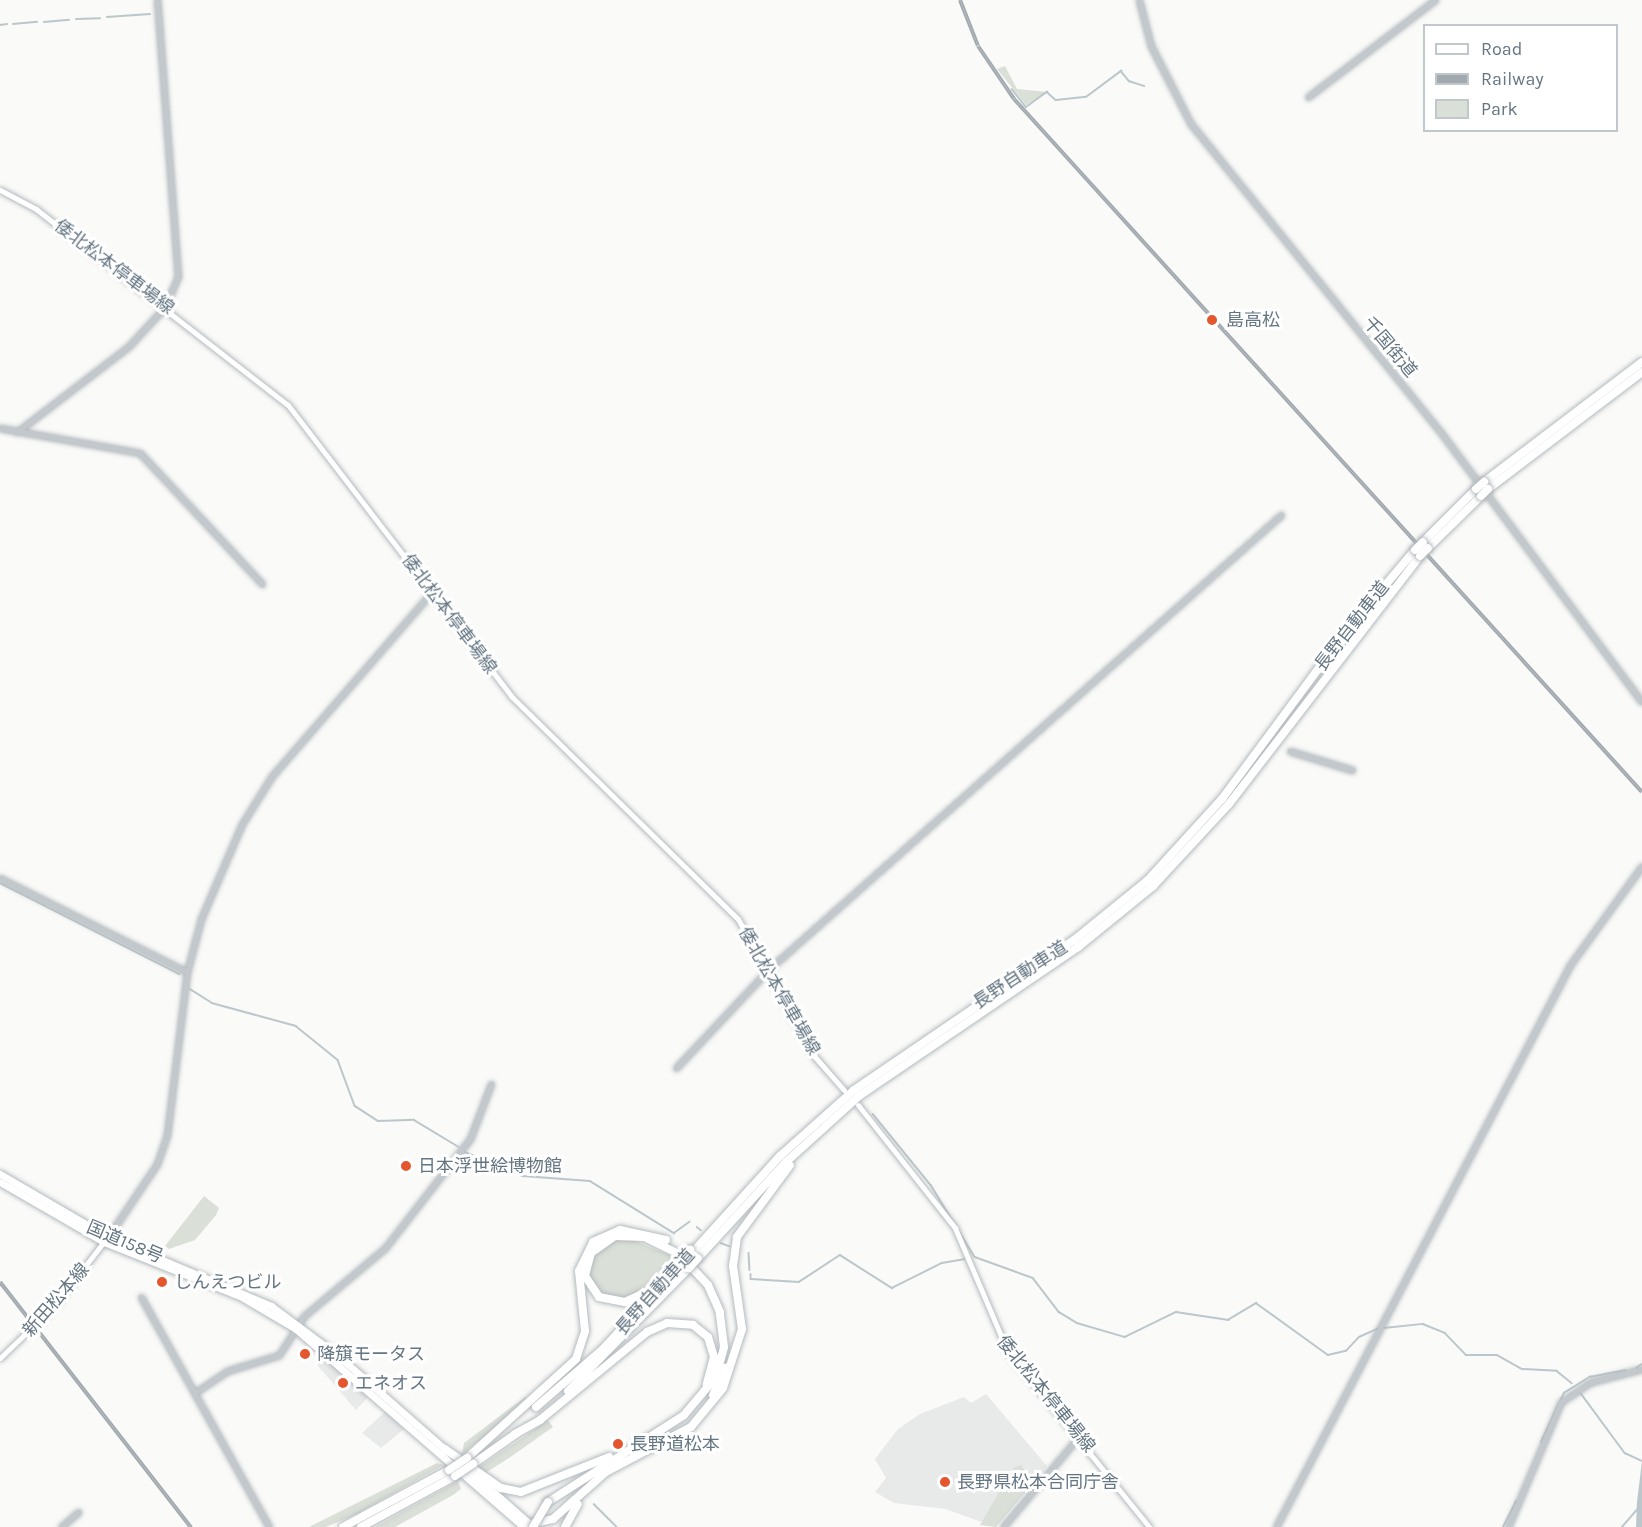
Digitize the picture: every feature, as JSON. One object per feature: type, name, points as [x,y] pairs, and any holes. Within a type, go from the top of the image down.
[{"type":"highway","name":"長野自動車道","points":[[362,1527],[515,1434],[607,1356],[745,1194],[863,1083],[1074,940],[1148,880],[1222,799],[1358,617],[1418,553],[1486,486],[1642,362]]},
{"type":"highway","name":"長野自動車道","points":[[1486,486],[1642,372]]},
{"type":"highway","name":"長野自動車道","points":[[693,1254],[838,1114],[917,1053],[1078,947],[1153,886],[1229,804],[1418,553]]},
{"type":"highway","points":[[523,1526],[533,1527],[553,1520],[596,1481],[691,1427],[704,1413],[727,1381],[740,1346],[742,1318],[733,1256],[739,1231],[773,1185],[838,1114]]},
{"type":"highway","name":"国道158号","points":[[0,1174],[106,1240]]},
{"type":"highway","name":"国道158号","points":[[0,1182],[106,1240],[240,1296],[298,1326],[445,1449],[533,1527]]},
{"type":"highway","points":[[470,1461],[576,1359],[585,1331],[580,1263],[598,1238],[620,1230],[656,1235],[682,1250],[705,1273],[722,1301],[728,1356],[704,1413]]},
{"type":"highway","points":[[533,1527],[548,1502],[691,1408],[716,1377],[724,1347],[720,1312],[702,1277],[671,1249],[627,1234],[595,1248],[585,1276],[599,1298],[625,1302],[649,1291],[684,1264]]},
{"type":"highway","name":"長野自動車道","points":[[470,1461],[580,1370],[684,1264]]},
{"type":"highway","points":[[515,1434],[540,1420],[646,1332],[667,1323],[693,1325],[711,1344],[712,1371],[691,1408]]},
{"type":"highway","name":"国道158号","points":[[298,1326],[523,1526]]},
{"type":"highway","points":[[445,1449],[501,1488],[521,1492],[563,1479],[646,1439]]},
{"type":"highway","name":"長野自動車道","points":[[343,1527],[452,1473]]},
{"type":"highway","points":[[565,1527],[596,1481]]},
{"type":"main road","name":"倭北松本停車場線","points":[[0,190],[36,209],[165,307],[288,405],[530,718],[738,919],[815,1057],[844,1090]]},
{"type":"main road","name":"倭北松本停車場線","points":[[858,1105],[955,1228],[1002,1344],[1080,1436],[1149,1527]]},
{"type":"main road","name":"新田松本線","points":[[0,1358],[51,1310],[106,1240]]},
{"type":"street","points":[[17,432],[129,346],[165,307],[179,258],[157,0]]},
{"type":"street","name":"千国街道","points":[[1139,0],[1151,46],[1191,124],[1442,434],[1642,702]]},
{"type":"street","points":[[1308,97],[1435,0]]},
{"type":"street","points":[[0,428],[140,453],[262,584]]},
{"type":"street","points":[[676,1068],[768,970],[1281,515]]},
{"type":"street","points":[[106,1240],[157,1164],[167,1135],[187,972],[218,872],[272,776],[432,592]]},
{"type":"street","points":[[1290,751],[1352,770]]},
{"type":"street","points":[[1276,1527],[1570,965],[1642,866]]},
{"type":"street","points":[[0,878],[187,972]]},
{"type":"street","points":[[196,1392],[227,1371],[279,1355],[298,1326],[385,1248],[470,1139],[491,1084]]},
{"type":"street","points":[[141,1297],[196,1392],[269,1527]]},
{"type":"street","points":[[1508,1527],[1561,1402],[1591,1382],[1642,1369]]},
{"type":"street","points":[[1003,1527],[1080,1436]]},
{"type":"street","points":[[61,1527],[78,1512]]},
{"type":"shaded area","name":"エネオス","points":[[318,1354],[368,1397],[356,1410],[318,1366]]},
{"type":"shaded area","points":[[986,1394],[1047,1466],[996,1527],[945,1509],[894,1503],[875,1492],[886,1478],[875,1459],[898,1429],[920,1414],[964,1397],[971,1403]]},
{"type":"shaded area","points":[[385,1412],[404,1429],[381,1448],[362,1433]]},
{"type":"shaded area","points":[[1642,1461],[1642,1527],[1636,1527],[1637,1502]]},
{"type":"green space","points":[[1005,66],[1017,89],[1047,92],[1026,105],[997,69]]},
{"type":"green space","points":[[204,1196],[219,1208],[216,1215],[195,1240],[169,1249],[165,1246]]},
{"type":"green space","points":[[628,1238],[674,1257],[671,1265],[643,1291],[623,1300],[604,1297],[589,1274],[592,1257],[609,1241]]},
{"type":"green space","points":[[525,1397],[531,1399],[462,1454],[464,1443]]},
{"type":"green space","points":[[548,1420],[553,1427],[509,1458],[485,1473],[478,1468]]},
{"type":"green space","points":[[437,1463],[443,1465],[357,1514],[326,1527],[309,1527]]},
{"type":"green space","points":[[1021,1465],[1033,1483],[996,1527],[980,1525],[1013,1468]]},
{"type":"green space","points":[[458,1481],[461,1489],[453,1495],[395,1527],[375,1527]]},
{"type":"waterway","points":[[107,17],[150,14]]},
{"type":"waterway","points":[[76,19],[100,18]]},
{"type":"waterway","points":[[44,22],[69,20]]},
{"type":"waterway","points":[[13,24],[37,22]]},
{"type":"waterway","points":[[0,25],[7,24]]},
{"type":"waterway","points":[[1012,89],[1026,107],[1047,92],[1056,100],[1086,97],[1121,71],[1129,81],[1144,86]]},
{"type":"waterway","points":[[0,883],[179,974]]},
{"type":"waterway","points":[[190,989],[212,1003],[296,1026],[338,1060],[355,1106],[378,1121],[414,1120],[459,1147]]},
{"type":"waterway","points":[[873,1114],[931,1185],[975,1257],[1033,1278],[1059,1312],[1077,1323],[1125,1337],[1176,1312],[1228,1320],[1256,1303],[1328,1355],[1346,1351],[1359,1337],[1379,1328]]},
{"type":"waterway","points":[[465,1152],[523,1176],[590,1181],[674,1233],[689,1222]]},
{"type":"waterway","points":[[697,1227],[701,1230]]},
{"type":"waterway","points":[[721,1243],[729,1246]]},
{"type":"waterway","points":[[749,1253],[750,1270]]},
{"type":"waterway","points":[[751,1274],[751,1279],[799,1282],[840,1255],[892,1288],[942,1263],[965,1259]]},
{"type":"waterway","points":[[1384,1328],[1423,1324],[1445,1333],[1466,1355],[1497,1355],[1522,1369],[1557,1371],[1572,1383]]},
{"type":"waterway","points":[[1636,1368],[1642,1364]]},
{"type":"waterway","points":[[1541,1442],[1564,1393],[1590,1377],[1625,1370]]},
{"type":"waterway","points":[[1580,1392],[1625,1453],[1642,1461]]},
{"type":"waterway","points":[[1503,1527],[1516,1501]]},
{"type":"waterway","points":[[594,1504],[617,1527]]},
{"type":"waterway","points":[[1622,1527],[1637,1510]]},
{"type":"railway","points":[[960,0],[978,46],[1014,99],[1642,792]]},
{"type":"railway","points":[[0,1282],[191,1527]]},
{"type":"place","name":"島高松","points":[[1212,320]]},
{"type":"place","name":"日本浮世絵博物館","points":[[406,1166]]},
{"type":"place","name":"しんえつビル","points":[[162,1282]]},
{"type":"place","name":"降簱モータス","points":[[305,1354]]},
{"type":"place","name":"エネオス","points":[[343,1383]]},
{"type":"place","name":"長野道松本","points":[[618,1444]]},
{"type":"place","name":"長野県松本合同庁舎","points":[[945,1482]]}]
